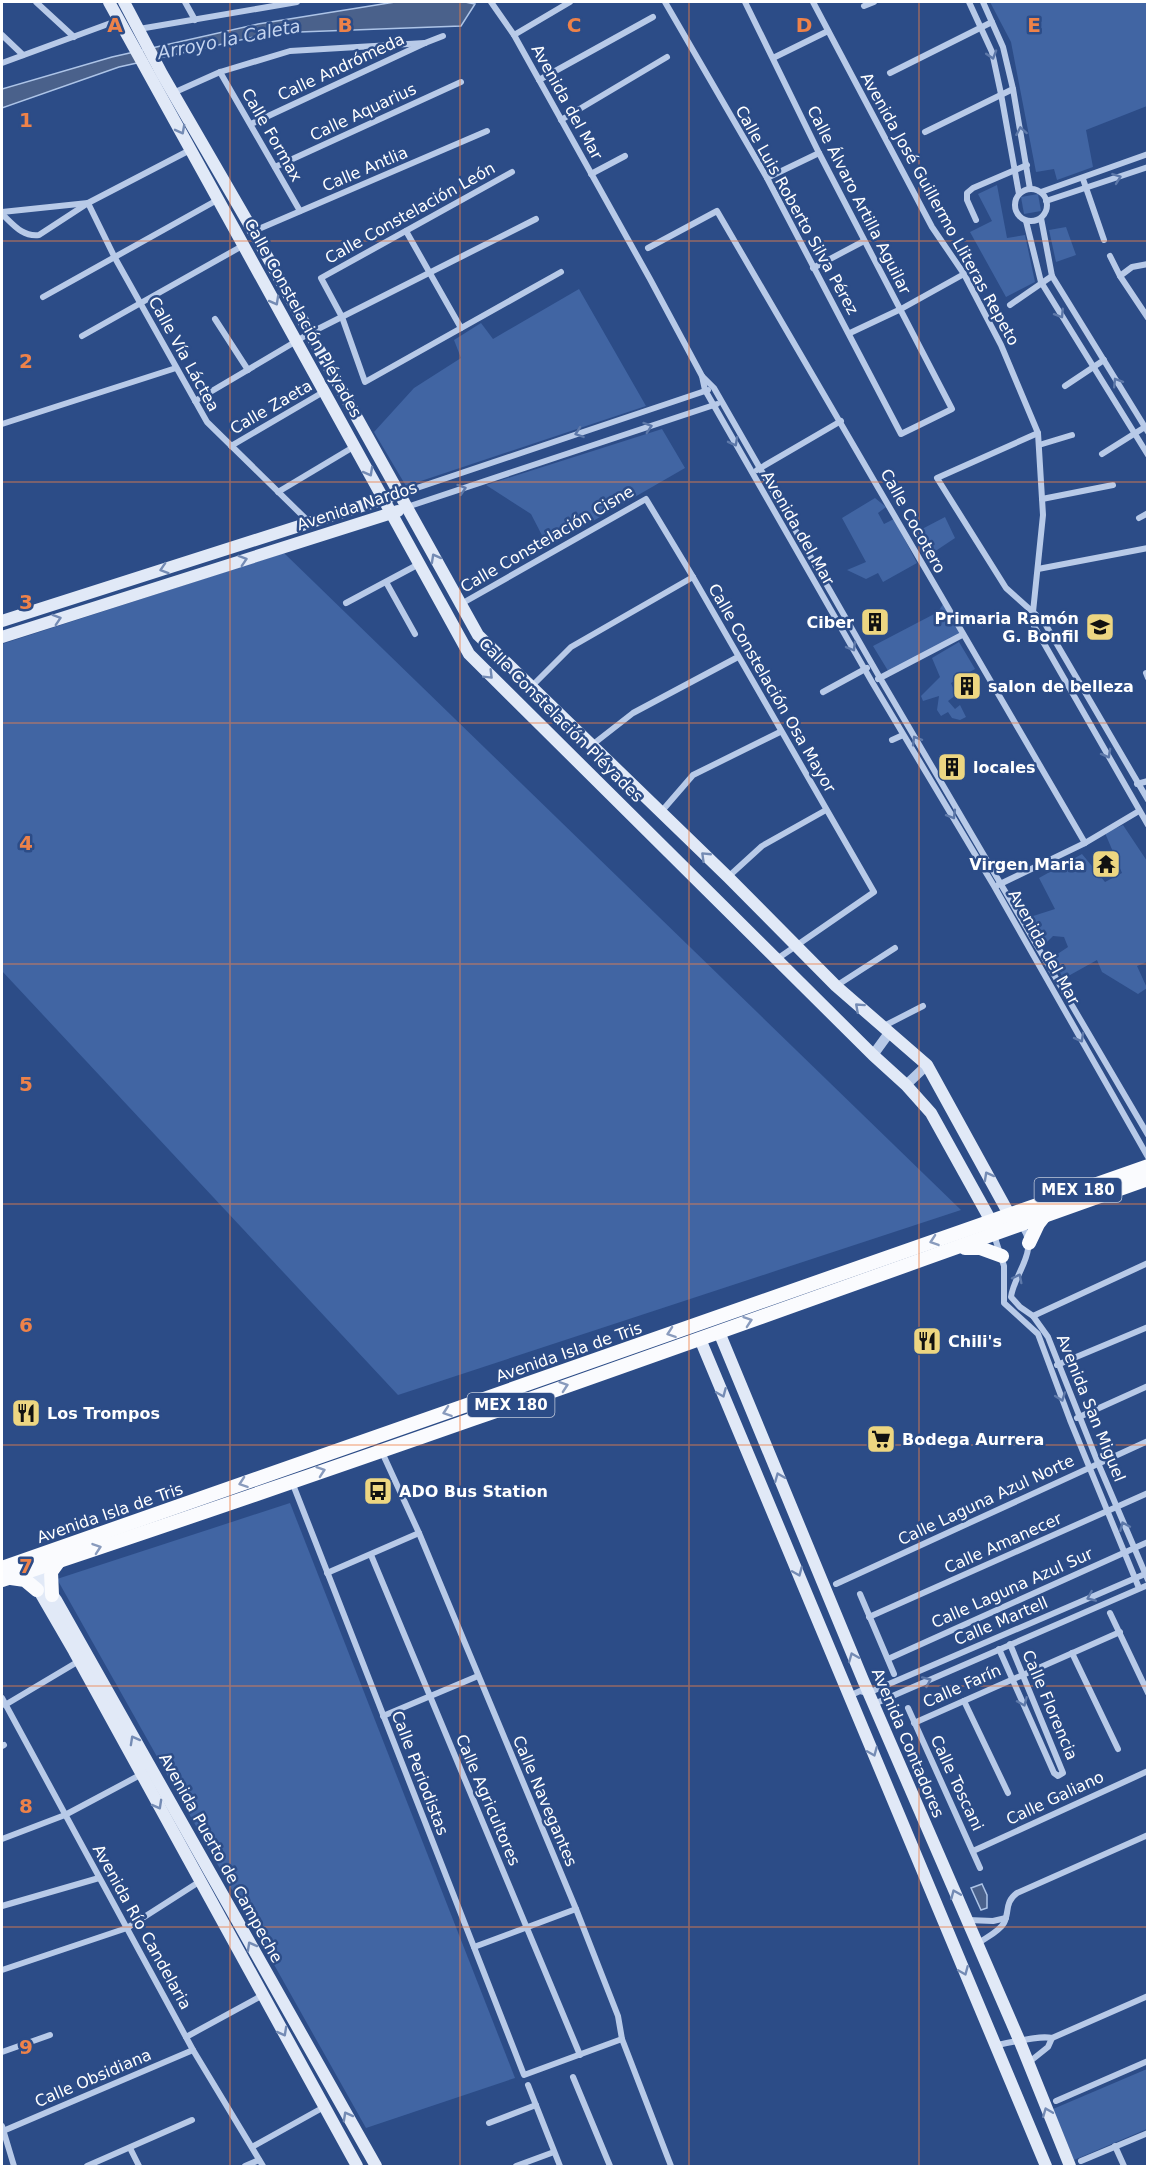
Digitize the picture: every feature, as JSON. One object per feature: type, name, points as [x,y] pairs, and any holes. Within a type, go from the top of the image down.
[{"type":"main road","name":"Calle Constelación Pléyades","points":[[109,2],[120,20],[136,33]]},
{"type":"main road","name":"Calle Constelación Pléyades","points":[[124,2],[136,33],[192,149],[469,654],[776,960],[906,1085],[931,1113],[992,1227]]},
{"type":"main road","name":"Calle Constelación Pléyades","points":[[158,76],[173,93],[253,231],[478,635],[728,877],[836,986],[927,1065],[1009,1214],[1019,1225]]},
{"type":"main road","name":"Avenida Nardos","points":[[2,621],[399,494]]},
{"type":"main road","name":"Avenida Nardos","points":[[2,637],[407,507]]},
{"type":"main road","name":"Avenida Isla de Tris","points":[[4,1573],[32,1570],[292,1482],[960,1247],[1009,1214],[1148,1166]]},
{"type":"main road","name":"Avenida Isla de Tris","points":[[4,1573],[20,1562],[46,1552],[992,1227],[1019,1225],[1148,1179]]},
{"type":"main road","points":[[1029,1243],[1038,1224],[1046,1215]]},
{"type":"main road","points":[[960,1247],[980,1248],[1002,1256]]},
{"type":"main road","name":"Avenida Contadores","points":[[720,1332],[871,1698],[1028,2063],[1075,2164]]},
{"type":"main road","points":[[700,1339],[1046,2166]]},
{"type":"main road","points":[[32,1570],[46,1552]]},
{"type":"main road","points":[[52,1595],[51,1572],[59,1561]]},
{"type":"main road","name":"Avenida Puerto de Campeche","points":[[20,1562],[42,1580],[52,1595],[83,1658],[206,1878],[376,2166]]},
{"type":"main road","name":"Avenida Puerto de Campeche","points":[[32,1570],[37,1590],[83,1658]]},
{"type":"main road","points":[[4,1573],[25,1580],[37,1590]]},
{"type":"main road","name":"Avenida Puerto de Campeche","points":[[206,1878],[262,1995],[357,2166]]},
{"type":"street","points":[[36,2],[74,37]]},
{"type":"street","points":[[184,2],[195,20]]},
{"type":"street","points":[[136,33],[297,2]]},
{"type":"street","name":"Avenida del Mar","points":[[490,2],[514,35],[702,376],[714,388],[998,884],[1148,1157]]},
{"type":"street","points":[[514,35],[570,2]]},
{"type":"street","name":"Calle Luis Roberto Silva Pérez","points":[[665,2],[767,178],[901,434]]},
{"type":"street","name":"Calle Álvaro Artilla Aguilar","points":[[745,2],[864,242],[952,409],[901,434]]},
{"type":"street","name":"Avenida José Guillermo Lliteras Repeto","points":[[813,2],[932,227],[964,274],[1001,345],[1038,433],[1043,515],[1033,612]]},
{"type":"street","points":[[864,6],[874,2]]},
{"type":"street","points":[[969,2],[992,52],[1019,194]]},
{"type":"street","points":[[983,2],[1003,47],[1013,89],[1030,189]]},
{"type":"street","points":[[539,80],[653,17]]},
{"type":"street","points":[[2,63],[120,20]]},
{"type":"street","points":[[890,73],[992,22]]},
{"type":"street","points":[[773,58],[828,31]]},
{"type":"street","points":[[2,35],[23,55]]},
{"type":"street","name":"Calle Andrómeda","points":[[251,124],[443,36]]},
{"type":"street","points":[[173,93],[220,72],[290,51],[425,43]]},
{"type":"street","points":[[561,120],[667,57]]},
{"type":"street","name":"Calle Formax","points":[[220,72],[300,211]]},
{"type":"street","name":"Calle Aquarius","points":[[275,167],[461,82]]},
{"type":"street","points":[[925,132],[1013,89]]},
{"type":"street","name":"Calle Antlia","points":[[253,231],[487,130]]},
{"type":"street","points":[[2,213],[21,232],[32,236],[39,235],[88,203],[192,149]]},
{"type":"street","points":[[767,178],[819,153]]},
{"type":"street","points":[[1041,192],[1047,207],[1041,218],[1034,221],[1026,220],[1017,214],[1015,209],[1019,194],[1030,189],[1041,192],[1083,179],[1145,155],[1147,168],[1046,201]]},
{"type":"street","points":[[591,174],[625,156]]},
{"type":"street","points":[[976,220],[967,200],[973,188],[1026,165]]},
{"type":"street","name":"Calle Constelación León","points":[[342,317],[321,278],[512,172]]},
{"type":"street","points":[[1083,179],[1104,240]]},
{"type":"street","points":[[43,297],[219,198]]},
{"type":"street","points":[[2,213],[88,203]]},
{"type":"street","name":"Calle Vía Láctea","points":[[88,203],[115,258],[207,422],[309,523]]},
{"type":"street","name":"Calle Cocotero","points":[[648,248],[717,211],[1085,843]]},
{"type":"street","points":[[1041,218],[1052,276],[1146,429],[1102,454]]},
{"type":"street","points":[[195,401],[310,333],[536,219]]},
{"type":"street","points":[[1026,220],[1041,282],[1148,455]]},
{"type":"street","points":[[406,231],[461,328]]},
{"type":"street","points":[[813,268],[864,242]]},
{"type":"street","points":[[82,336],[244,244]]},
{"type":"street","points":[[1110,256],[1120,276],[1148,318]]},
{"type":"street","points":[[1120,276],[1132,267],[1148,264]]},
{"type":"street","points":[[342,317],[365,382],[561,272]]},
{"type":"street","points":[[850,333],[901,309],[964,274]]},
{"type":"street","points":[[1010,305],[1052,276]]},
{"type":"street","points":[[215,319],[248,370]]},
{"type":"street","points":[[1065,386],[1104,360]]},
{"type":"street","points":[[2,424],[176,368]]},
{"type":"street","name":"Avenida del Mar","points":[[702,376],[705,390],[864,669],[903,735],[998,884],[1148,1135]]},
{"type":"street","name":"Avenida Nardos","points":[[399,494],[714,388]]},
{"type":"street","name":"Calle Zaeta","points":[[231,446],[325,391]]},
{"type":"street","name":"Avenida Nardos","points":[[407,507],[722,402]]},
{"type":"street","points":[[751,473],[841,421]]},
{"type":"street","points":[[1038,433],[937,478],[1006,588],[1044,622],[1148,800]]},
{"type":"street","points":[[1039,445],[1072,435]]},
{"type":"street","points":[[278,492],[355,446]]},
{"type":"street","points":[[1042,499],[1113,485]]},
{"type":"street","name":"Calle Constelación Osa Mayor","points":[[646,499],[874,892],[796,945]]},
{"type":"street","name":"Calle Constelación Cisne","points":[[461,603],[646,499]]},
{"type":"street","points":[[1139,518],[1148,513]]},
{"type":"street","points":[[1038,569],[1148,548]]},
{"type":"street","points":[[346,603],[419,564]]},
{"type":"street","points":[[531,687],[571,647],[693,577]]},
{"type":"street","points":[[386,582],[415,634]]},
{"type":"street","points":[[1033,612],[1034,626],[1148,825]]},
{"type":"street","points":[[463,644],[478,635]]},
{"type":"street","points":[[872,682],[962,635]]},
{"type":"street","points":[[592,745],[633,713],[738,657]]},
{"type":"street","points":[[1057,667],[1067,661]]},
{"type":"street","points":[[823,692],[872,665]]},
{"type":"street","points":[[1090,724],[1100,718]]},
{"type":"street","points":[[660,812],[693,775],[780,732]]},
{"type":"street","points":[[892,740],[903,735]]},
{"type":"street","points":[[1118,773],[1129,768]]},
{"type":"street","points":[[1137,784],[1148,781]]},
{"type":"street","points":[[728,877],[762,846],[826,810]]},
{"type":"street","points":[[998,884],[1085,843],[1139,811]]},
{"type":"street","points":[[776,960],[796,945]]},
{"type":"street","points":[[836,986],[895,948]]},
{"type":"street","points":[[873,1055],[885,1030],[923,1006]]},
{"type":"street","points":[[906,1085],[927,1065]]},
{"type":"street","points":[[1019,1225],[1026,1232],[1029,1243]]},
{"type":"street","name":"Avenida San Miguel","points":[[992,1227],[1002,1256],[1004,1303],[1038,1334],[1106,1511],[1139,1588]]},
{"type":"street","name":"Avenida San Miguel","points":[[1029,1243],[1026,1262],[1012,1289],[1011,1298],[1033,1316],[1048,1337],[1146,1577]]},
{"type":"street","points":[[1033,1316],[1148,1263]]},
{"type":"street","points":[[1051,1368],[1148,1327]]},
{"type":"street","points":[[1070,1420],[1148,1386]]},
{"type":"street","name":"Calle Laguna Azul Norte","points":[[836,1584],[1148,1441]]},
{"type":"street","name":"Calle Navegantes","points":[[381,1450],[419,1533],[576,1909],[618,2016],[622,2039],[670,2166]]},
{"type":"street","name":"Calle Periodistas","points":[[292,1482],[524,2075],[580,2055]]},
{"type":"street","name":"Calle Amanecer","points":[[869,1617],[1148,1493]]},
{"type":"street","points":[[327,1573],[419,1533]]},
{"type":"street","name":"Calle Laguna Azul Sur","points":[[888,1659],[1148,1542]]},
{"type":"street","name":"Calle Agricultores","points":[[371,1555],[580,2055]]},
{"type":"street","name":"Calle Martell","points":[[871,1698],[977,1646],[1135,1578],[1146,1577]]},
{"type":"street","name":"Calle Martell","points":[[871,1698],[982,1656],[1148,1585]]},
{"type":"street","points":[[860,1594],[894,1674]]},
{"type":"street","points":[[1110,1613],[1148,1693]]},
{"type":"street","points":[[1030,1623],[1035,1633]]},
{"type":"street","name":"Calle Farín","points":[[914,1722],[1120,1632]]},
{"type":"street","name":"Calle Florencia","points":[[999,1649],[1054,1773],[1058,1776],[1063,1773],[1010,1644]]},
{"type":"street","points":[[977,1646],[982,1656]]},
{"type":"street","points":[[1072,1653],[1118,1749]]},
{"type":"street","points":[[6,1705],[83,1658]]},
{"type":"street","points":[[383,1716],[478,1676]]},
{"type":"street","points":[[849,1696],[860,1690],[871,1698]]},
{"type":"street","name":"Avenida Río Candelaria","points":[[2,1698],[193,2050],[263,2166]]},
{"type":"street","points":[[964,1701],[1008,1793]]},
{"type":"street","name":"Calle Toscani","points":[[908,1708],[980,1868]]},
{"type":"street","points":[[1035,1729],[1044,1724]]},
{"type":"street","name":"Calle Galiano","points":[[973,1851],[1148,1771]]},
{"type":"street","points":[[2,1839],[65,1815],[147,1773]]},
{"type":"street","points":[[977,1944],[1001,1927],[1011,1898],[1017,1893],[1148,1835]]},
{"type":"street","points":[[2,1906],[99,1878]]},
{"type":"street","points":[[2,1970],[127,1928],[206,1878]]},
{"type":"street","points":[[474,1947],[576,1909]]},
{"type":"street","points":[[967,1920],[993,1921],[1006,1918]]},
{"type":"street","points":[[186,2037],[262,1995]]},
{"type":"street","points":[[995,2045],[1043,2036],[1052,2038],[1148,1996]]},
{"type":"street","points":[[2,2052],[50,2035]]},
{"type":"street","points":[[1028,2063],[1048,2047],[1052,2038]]},
{"type":"street","points":[[580,2055],[622,2039]]},
{"type":"street","name":"Calle Obsidiana","points":[[2,2128],[193,2050]]},
{"type":"street","points":[[1056,2101],[1148,2061]]},
{"type":"street","points":[[573,2077],[610,2166]]},
{"type":"street","points":[[528,2085],[560,2166]]},
{"type":"street","points":[[489,2123],[536,2105]]},
{"type":"street","points":[[252,2147],[324,2108]]},
{"type":"street","points":[[87,2166],[192,2120]]},
{"type":"street","points":[[2,2128],[14,2166]]},
{"type":"street","points":[[1075,2164],[1148,2133]]},
{"type":"street","points":[[1115,2146],[1124,2166]]},
{"type":"street","points":[[130,2148],[139,2166]]},
{"type":"street","points":[[516,2166],[554,2152]]},
{"type":"street","points":[[244,2166],[259,2160]]},
{"type":"shaded area","points":[[990,2],[1147,2],[1147,106],[1086,130],[1093,167],[1057,180],[1054,169],[1036,172],[1011,42]]},
{"type":"shaded area","points":[[997,185],[1007,238],[1025,235],[1035,282],[1006,297],[970,232],[992,221],[978,194]]},
{"type":"shaded area","points":[[1038,194],[1041,211],[1024,214],[1021,197]]},
{"type":"shaded area","points":[[1066,227],[1076,255],[1056,262],[1049,230]]},
{"type":"shaded area","points":[[579,289],[646,406],[406,486],[374,432],[414,388],[461,358],[454,340],[481,323],[493,339]]},
{"type":"shaded area","points":[[662,429],[685,468],[548,547],[531,514],[486,485]]},
{"type":"shaded area","points":[[875,498],[886,507],[878,513],[884,524],[894,519],[917,563],[883,582],[878,573],[866,579],[847,570],[866,562],[842,518]]},
{"type":"shaded area","points":[[945,517],[955,538],[925,558],[919,549],[928,541],[922,529]]},
{"type":"shaded area","points":[[284,553],[961,1210],[398,1395],[2,971],[2,644]]},
{"type":"shaded area","points":[[943,604],[962,635],[890,674],[873,646],[938,612]]},
{"type":"shaded area","points":[[959,642],[975,669],[951,683],[956,695],[948,701],[955,709],[960,705],[966,717],[960,720],[952,718],[948,712],[941,716],[937,710],[939,696],[923,701],[921,696],[940,677],[932,658]]},
{"type":"shaded area","points":[[1123,825],[1147,861],[1147,962],[1137,966],[1147,988],[1138,994],[1102,972],[1097,960],[1063,979],[1053,957],[1068,947],[1064,937],[1053,936],[1043,946],[1030,917],[1055,909],[1039,878],[1082,854],[1105,882],[1122,873],[1105,833]]},
{"type":"shaded area","points":[[290,1503],[515,2078],[366,2128],[57,1579]]},
{"type":"shaded area","points":[[1147,2069],[1147,2129],[1074,2160],[1053,2109]]},
{"type":"water","name":"Arroyo la Caleta","points":[[395,2],[475,4],[461,26],[272,33],[119,67],[2,108],[2,89],[112,57],[258,24]]},
{"type":"water","points":[[982,1884],[987,1895],[987,1908],[981,1910],[971,1888]]},
{"type":"place","name":"Ciber","points":[[875,622]]},
{"type":"place","name":"Primaria Ramón G. Bonfil","points":[[1100,627]]},
{"type":"place","name":"salon de belleza","points":[[967,686]]},
{"type":"place","name":"locales","points":[[952,767]]},
{"type":"place","name":"Virgen Maria","points":[[1106,864]]},
{"type":"place","name":"Chili's","points":[[927,1341]]},
{"type":"place","name":"Los Trompos","points":[[26,1413]]},
{"type":"place","name":"Bodega Aurrera","points":[[881,1439]]},
{"type":"place","name":"ADO Bus Station","points":[[378,1491]]}]
